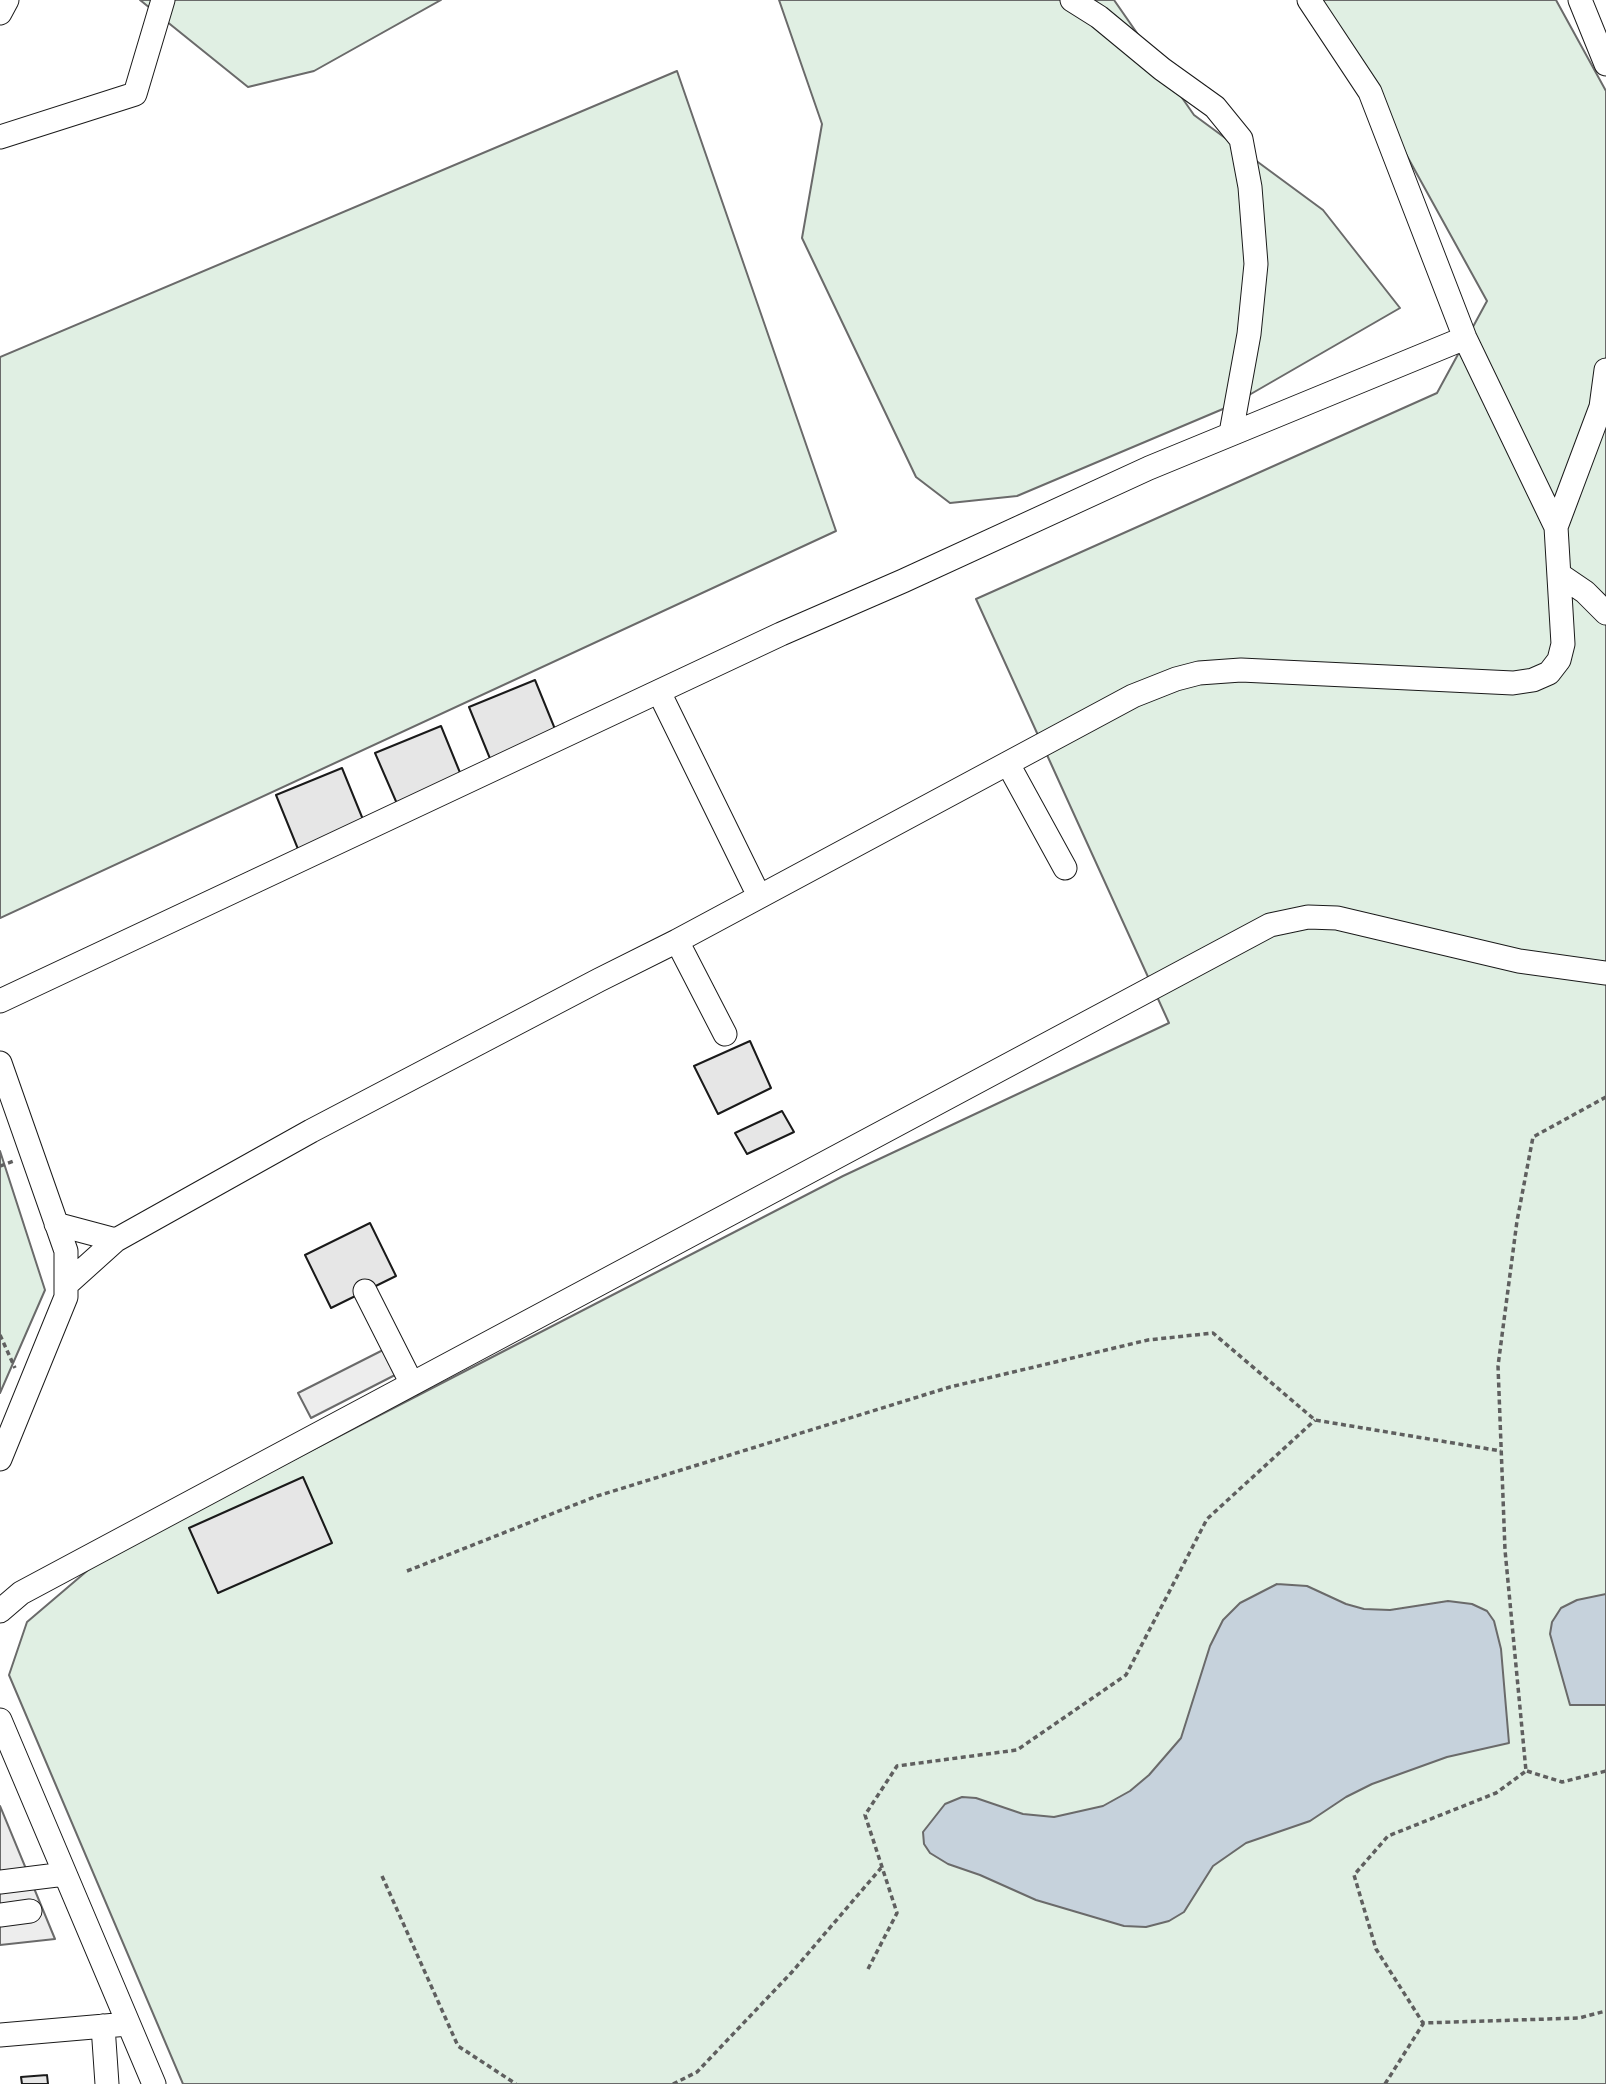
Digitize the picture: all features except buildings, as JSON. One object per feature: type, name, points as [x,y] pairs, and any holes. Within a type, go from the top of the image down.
[{"type":"lane","points":[[0,13],[7,0]]},
{"type":"lane","points":[[0,136],[135,94],[163,0]]},
{"type":"lane","points":[[1072,0],[1096,8],[1162,69],[1215,107],[1241,139],[1250,187],[1256,264],[1249,334],[1231,433]]},
{"type":"lane","points":[[66,1285],[116,1240],[311,1132],[677,941],[1133,696],[1176,678],[1199,673],[1241,670],[1513,683],[1533,680],[1549,673],[1559,660],[1563,644],[1556,527],[1465,338],[1370,92],[1309,0]]},
{"type":"lane","points":[[1580,0],[1606,64]]},
{"type":"lane","points":[[0,1001],[781,634],[904,581],[1149,468],[1465,338]]},
{"type":"lane","points":[[1556,527],[1601,407],[1606,370]]},
{"type":"lane","points":[[1560,575],[1585,592],[1606,613]]},
{"type":"lane","points":[[659,692],[759,896]]},
{"type":"lane","points":[[1008,764],[1065,868]]},
{"type":"lane","points":[[0,1611],[21,1593],[1270,925],[1308,917],[1337,918],[1519,961],[1606,973]]},
{"type":"lane","points":[[677,941],[725,1034]]},
{"type":"lane","points":[[0,1062],[66,1251],[66,1297],[0,1459]]},
{"type":"lane","points":[[57,1224],[116,1240]]},
{"type":"lane","points":[[365,1291],[412,1384]]},
{"type":"lane","points":[[3,1734],[153,2084]]},
{"type":"lane","points":[[0,1882],[65,1874]]},
{"type":"lane","points":[[0,1915],[30,1912]]},
{"type":"lane","points":[[0,2035],[128,2024]]},
{"type":"lane","points":[[103,2026],[107,2084]]},
{"type":"path","points":[[1526,1771],[1505,1550],[1498,1366],[1517,1222],[1533,1137],[1606,1097]]},
{"type":"path","points":[[407,1571],[597,1496],[950,1387],[1148,1340],[1213,1333],[1315,1420],[1501,1451]]},
{"type":"path","points":[[868,1969],[897,1913],[865,1815],[897,1766],[1017,1750],[1126,1675],[1208,1519],[1315,1420]]},
{"type":"path","points":[[1526,1771],[1562,1782],[1606,1771]]},
{"type":"path","points":[[1423,2023],[1376,1949],[1354,1875],[1388,1836],[1496,1793],[1526,1771]]},
{"type":"path","points":[[673,2084],[697,2072],[792,1972],[882,1867]]},
{"type":"path","points":[[382,1876],[458,2046],[516,2084]]},
{"type":"path","points":[[1423,2023],[1579,2018],[1606,2011]]},
{"type":"path","points":[[1385,2084],[1423,2023]]},
{"type":"green space","points":[[140,0],[441,0],[314,71],[248,87]]},
{"type":"green space","points":[[779,0],[1114,0],[1194,115],[1323,210],[1400,308],[1230,406],[1017,496],[950,503],[916,477],[802,238],[822,124]]},
{"type":"green space","points":[[1321,0],[1556,0],[1606,91],[1606,2084],[183,2084],[9,1675],[27,1622],[101,1559],[843,1176],[1169,1023],[976,599],[1437,393],[1487,301]]},
{"type":"green space","points":[[677,71],[836,531],[0,918],[0,357]]},
{"type":"green space","points":[[0,1151],[45,1290],[0,1393]]},
{"type":"shaded area","points":[[385,1349],[397,1374],[311,1418],[298,1393]]},
{"type":"shaded area","points":[[1277,1584],[1307,1586],[1364,1609],[1390,1610],[1448,1601],[1472,1604],[1487,1611],[1494,1621],[1501,1649],[1509,1743],[1447,1757],[1372,1784],[1346,1797],[1310,1821],[1246,1843],[1213,1866],[1184,1912],[1169,1921],[1146,1927],[1124,1926],[1036,1900],[948,1864],[930,1853],[924,1844],[923,1832],[945,1804],[962,1797],[976,1798],[1023,1814],[1054,1817],[1103,1806],[1130,1791],[1149,1775],[1181,1738],[1210,1646],[1223,1620],[1240,1603]]},
{"type":"shaded area","points":[[1606,1594],[1606,1705],[1570,1705],[1550,1634],[1552,1622],[1561,1608],[1577,1600]]},
{"type":"shaded area","points":[[0,1806],[55,1939],[0,1945]]}]
